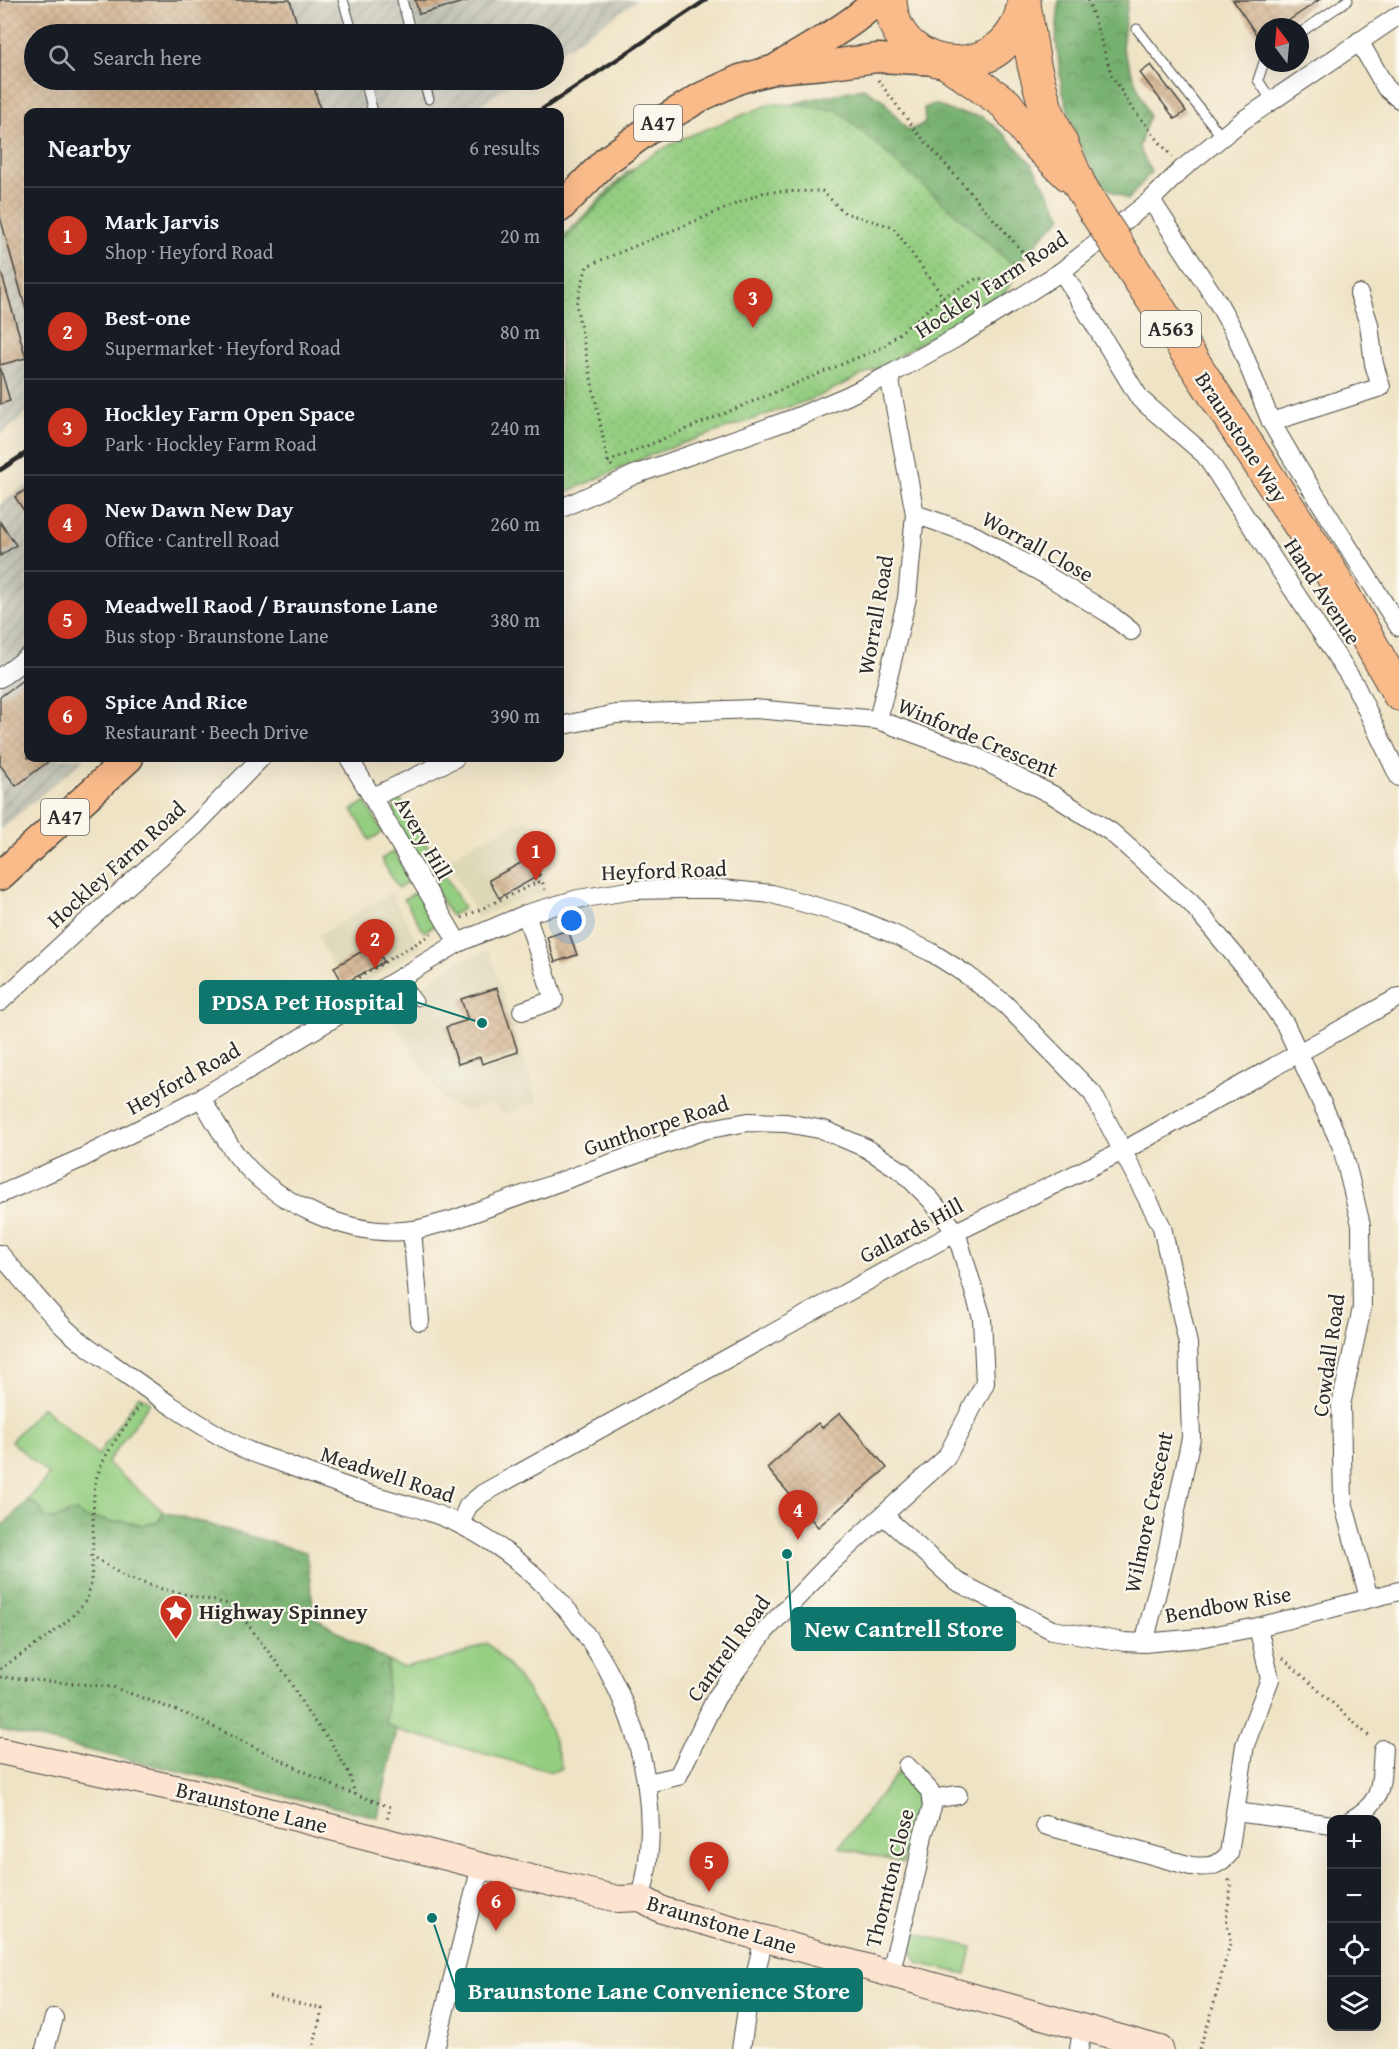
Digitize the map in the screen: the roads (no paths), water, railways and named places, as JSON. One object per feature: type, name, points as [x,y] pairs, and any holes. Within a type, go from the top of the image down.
[{"type":"highway","name":"A563","points":[[890,0],[895,23],[907,41],[923,54],[945,62],[962,63],[991,54],[1004,44],[1014,33],[1025,1]]},
{"type":"highway","name":"Braunstone Way","points":[[1025,1],[1039,87],[1046,109],[1086,196],[1330,571],[1399,694]]},
{"type":"highway","name":"Braunstone Way","points":[[945,62],[1006,104],[1034,141],[1086,196]]},
{"type":"main road","name":"A47","points":[[776,69],[861,16],[877,0]]},
{"type":"main road","name":"A47","points":[[564,204],[606,161],[659,122],[702,97],[740,80],[776,69],[877,58],[945,62]]},
{"type":"main road","name":"A47","points":[[0,876],[125,762]]},
{"type":"street","name":"Hockley Farm Road","points":[[564,507],[622,480],[795,418],[847,396],[956,338],[1017,291],[1062,271],[1150,200],[1182,169],[1222,137],[1399,15]]},
{"type":"street","points":[[1359,41],[1386,88],[1399,99]]},
{"type":"street","name":"Hand Avenue","points":[[1150,200],[1217,301],[1236,335],[1271,422],[1399,627]]},
{"type":"street","name":"Hand Avenue","points":[[1062,271],[1140,399],[1205,455],[1354,683],[1399,777]]},
{"type":"street","points":[[1271,422],[1381,387],[1374,364],[1369,324],[1359,294]]},
{"type":"street","name":"Worrall Road","points":[[878,720],[908,598],[915,514],[889,375]]},
{"type":"street","name":"Worrall Close","points":[[915,514],[972,534],[1060,584],[1107,613],[1131,632]]},
{"type":"street","points":[[0,678],[24,660]]},
{"type":"street","name":"Winforde Crescent","points":[[564,725],[616,714],[754,709],[878,720],[968,753],[1043,789],[1111,832],[1191,903],[1252,976],[1285,1024],[1299,1054]]},
{"type":"street","name":"Hockley Farm Road","points":[[0,1002],[194,827],[257,762]]},
{"type":"street","name":"Avery Hill","points":[[351,762],[458,943]]},
{"type":"street","points":[[373,797],[447,762]]},
{"type":"street","name":"Heyford Road","points":[[0,1194],[80,1159],[201,1098],[458,943],[526,914],[578,899],[634,890],[721,889],[772,894],[850,916],[931,952],[967,975],[1005,1004],[1093,1094],[1123,1151]]},
{"type":"street","points":[[522,1011],[554,1000],[526,914]]},
{"type":"street","name":"Gallards Hill","points":[[460,1524],[468,1506],[482,1494],[956,1232],[1123,1151],[1399,997]]},
{"type":"street","name":"Cowdall Road","points":[[1299,1054],[1342,1147],[1361,1225],[1362,1308],[1341,1405],[1343,1502],[1369,1598]]},
{"type":"street","name":"Gunthorpe Road","points":[[201,1098],[236,1154],[258,1177],[287,1201],[321,1217],[368,1229],[412,1230],[453,1220],[704,1130],[748,1122],[786,1123],[824,1130],[866,1148],[903,1172],[931,1200],[956,1232]]},
{"type":"street","name":"Wilmore Crescent","points":[[1123,1151],[1162,1227],[1188,1344],[1191,1438],[1167,1553],[1144,1642]]},
{"type":"street","points":[[412,1230],[420,1321]]},
{"type":"street","name":"Cantrell Road","points":[[648,1783],[678,1776],[716,1698],[766,1630],[829,1564],[946,1458],[985,1383],[982,1318],[956,1232]]},
{"type":"street","name":"Meadwell Road","points":[[0,1254],[66,1330],[150,1391],[240,1447],[345,1487],[428,1511],[460,1524],[500,1548],[537,1578],[562,1604],[604,1664],[624,1701],[638,1742],[648,1783],[651,1824],[650,1860],[641,1898]]},
{"type":"street","name":"Bendbow Rise","points":[[884,1515],[956,1581],[1052,1630],[1125,1642],[1199,1638],[1258,1627],[1399,1591]]},
{"type":"street","points":[[1045,1825],[1191,1866],[1210,1867],[1222,1862],[1229,1854],[1245,1745],[1270,1679],[1258,1627]]},
{"type":"street","points":[[1375,1815],[1383,1749]]},
{"type":"street","name":"Braunstone Lane","points":[[0,1750],[203,1794],[618,1899],[641,1898],[662,1910],[890,1974],[1081,2038],[1160,2049]]},
{"type":"street","name":"Thornton Close","points":[[890,1974],[917,1869],[923,1835],[932,1807],[930,1791],[907,1766]]},
{"type":"street","points":[[931,1799],[957,1795]]},
{"type":"street","points":[[1360,1815],[1377,1799]]},
{"type":"street","points":[[1236,1812],[1327,1824]]},
{"type":"street","points":[[435,2049],[481,1866]]},
{"type":"street","points":[[741,2049],[747,2009],[764,1938]]},
{"type":"street","points":[[45,2049],[54,2018]]},
{"type":"lane","points":[[343,0],[350,24]]},
{"type":"lane","points":[[402,0],[408,24]]},
{"type":"lane","points":[[1309,27],[1348,0]]},
{"type":"lane","points":[[1137,29],[1222,137]]},
{"type":"lane","points":[[1261,72],[1258,80],[1272,101]]},
{"type":"lane","points":[[368,90],[373,108]]},
{"type":"lane","points":[[426,90],[429,99]]},
{"type":"lane","points":[[401,979],[418,1001]]},
{"type":"railway","points":[[544,108],[706,0]]},
{"type":"railway","points":[[0,470],[24,455]]},
{"type":"place","name":"Hockley Farm Open Space","points":[[753,328]]},
{"type":"place","name":"Mark Jarvis","points":[[536,881]]},
{"type":"place","name":"Best-one","points":[[375,969]]},
{"type":"place","name":"PDSA Pet Hospital","points":[[482,1023]]},
{"type":"place","name":"New Dawn New Day","points":[[798,1540]]},
{"type":"place","name":"New Cantrell Store","points":[[787,1554]]},
{"type":"place","name":"Highway Spinney","points":[[176,1640]]},
{"type":"place","name":"Meadwell Raod / Braunstone Lane","points":[[709,1892]]},
{"type":"place","name":"Braunstone Lane Convenience Store","points":[[432,1918]]},
{"type":"place","name":"Spice And Rice","points":[[496,1931]]}]
